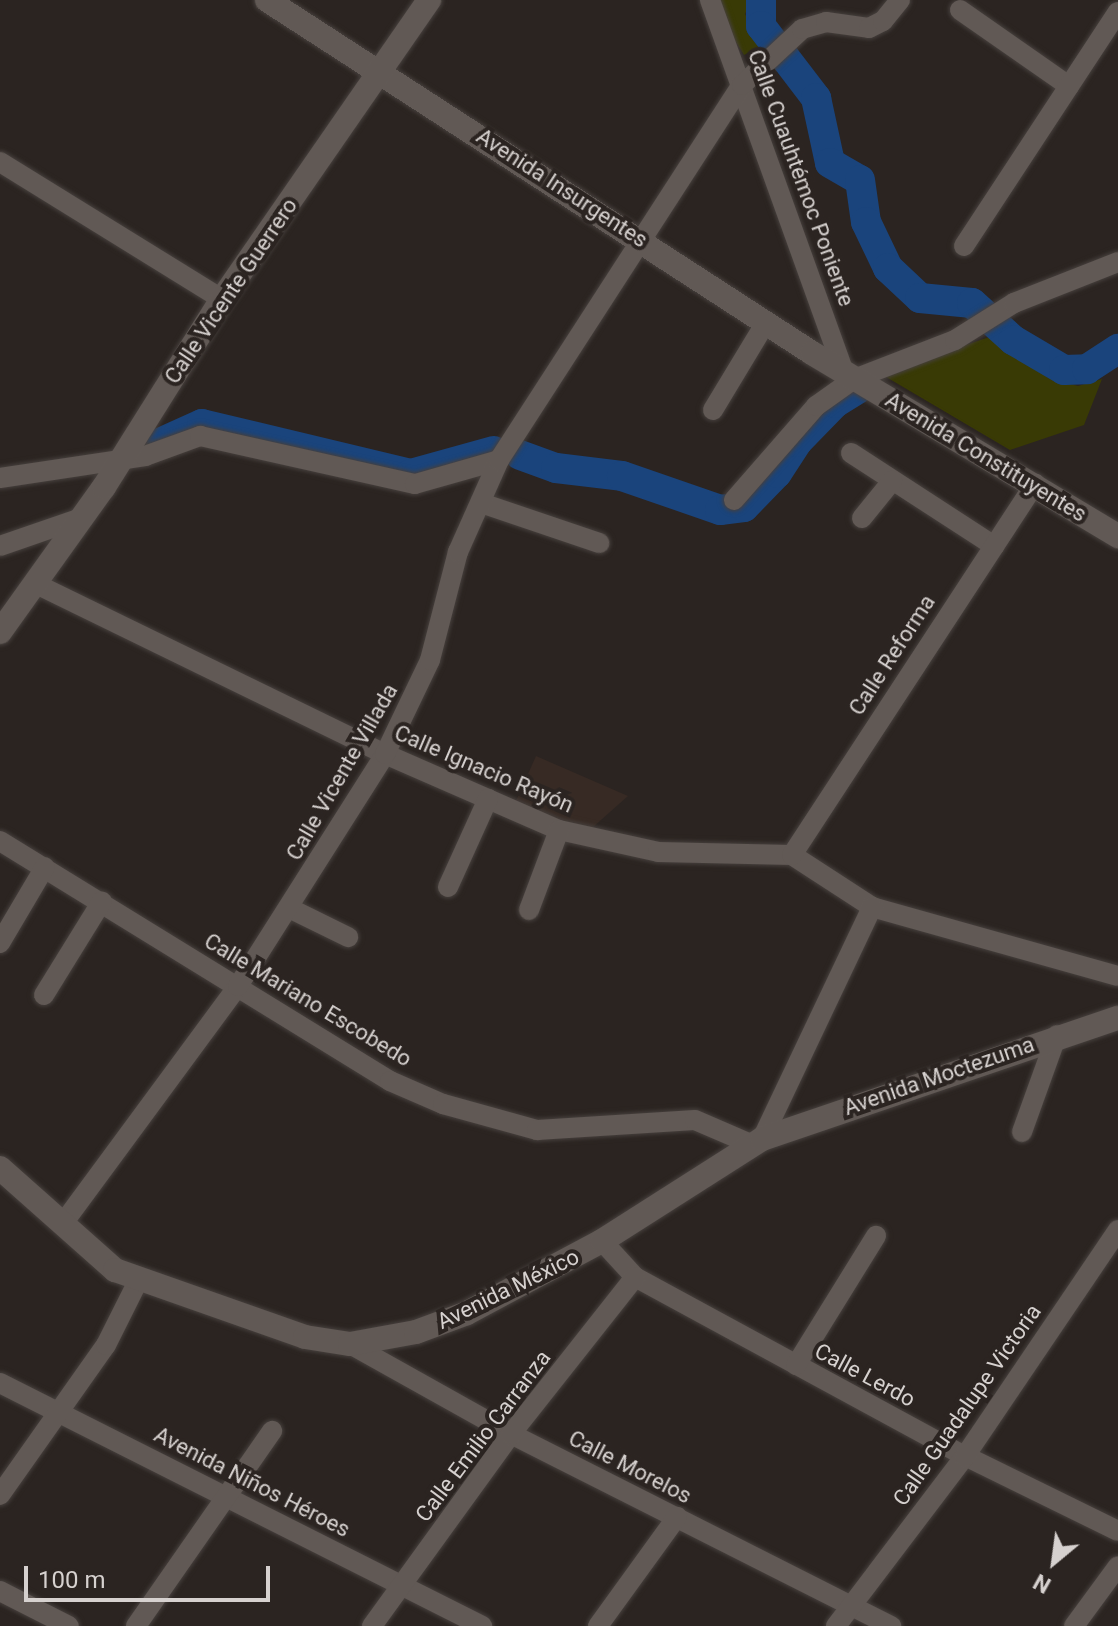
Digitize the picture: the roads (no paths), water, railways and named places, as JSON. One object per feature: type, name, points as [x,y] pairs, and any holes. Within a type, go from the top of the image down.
[{"type":"main road","name":"Avenida Insurgentes","points":[[267,0],[643,239],[849,376]]},
{"type":"main road","name":"Calle Vicente Guerrero","points":[[0,632],[121,459],[222,299],[429,0]]},
{"type":"main road","name":"Avenida Constituyentes","points":[[849,376],[1035,483],[1118,536]]},
{"type":"main road","name":"Avenida Moctezuma","points":[[758,1142],[1057,1035],[1118,1018]]},
{"type":"main road","name":"Avenida México","points":[[138,1281],[305,1337],[350,1344],[416,1332],[467,1313],[602,1241],[758,1142]]},
{"type":"main road","points":[[0,1168],[64,1222],[102,1261],[138,1281]]},
{"type":"street","name":"Calle Cuauhtémoc Poniente","points":[[710,0],[849,376]]},
{"type":"street","name":"Calle Vicente Villada","points":[[64,1222],[238,986],[385,754],[430,660],[458,552],[499,460],[742,85],[790,39],[814,23],[877,25],[900,0]]},
{"type":"street","points":[[960,10],[1069,86]]},
{"type":"street","points":[[964,246],[1118,12]]},
{"type":"street","points":[[0,162],[222,299]]},
{"type":"street","points":[[734,500],[816,406],[849,376],[984,325],[1014,303],[1118,262]]},
{"type":"street","points":[[713,410],[766,322]]},
{"type":"street","points":[[0,478],[121,459],[213,436],[415,484],[499,460]]},
{"type":"street","points":[[851,453],[994,546]]},
{"type":"street","points":[[862,518],[892,481]]},
{"type":"street","name":"Calle Reforma","points":[[792,855],[1035,483]]},
{"type":"street","points":[[481,503],[599,543]]},
{"type":"street","points":[[0,546],[81,518]]},
{"type":"street","name":"Calle Ignacio Rayón","points":[[34,583],[385,754],[559,830],[658,852],[792,855]]},
{"type":"street","points":[[448,887],[488,799]]},
{"type":"street","points":[[529,910],[559,830]]},
{"type":"street","name":"Calle Mariano Escobedo","points":[[0,841],[390,1081],[490,1120],[564,1131],[671,1118],[695,1120],[758,1142]]},
{"type":"street","points":[[792,855],[872,907],[1118,976]]},
{"type":"street","points":[[0,943],[45,867]]},
{"type":"street","points":[[44,995],[102,901]]},
{"type":"street","points":[[758,1142],[872,907]]},
{"type":"street","points":[[289,908],[348,937]]},
{"type":"street","points":[[1022,1132],[1057,1035]]},
{"type":"street","name":"Calle Guadalupe Victoria","points":[[851,1605],[965,1456],[1118,1230]]},
{"type":"street","points":[[796,1365],[876,1236]]},
{"type":"street","name":"Calle Lerdo","points":[[602,1241],[635,1277],[965,1456],[1118,1531]]},
{"type":"street","name":"Calle Emilio Carranza","points":[[372,1626],[511,1434],[635,1277]]},
{"type":"street","points":[[0,1495],[61,1413],[106,1345],[138,1281]]},
{"type":"street","name":"Calle Morelos","points":[[350,1344],[511,1434],[891,1626]]},
{"type":"street","name":"Avenida Niños Héroes","points":[[0,1383],[482,1626]]},
{"type":"street","points":[[136,1626],[230,1497],[272,1431]]},
{"type":"street","points":[[598,1626],[677,1517]]},
{"type":"street","points":[[1074,1626],[1118,1566]]},
{"type":"street","points":[[0,1591],[69,1626]]},
{"type":"street","points":[[836,1626],[851,1605]]},
{"type":"waterway","points":[[761,0],[761,26],[816,98],[830,163],[860,180],[866,222],[888,268],[920,298],[972,303],[1013,340],[1064,370],[1087,369],[1118,349]]},
{"type":"waterway","points":[[520,455],[556,468],[622,476],[720,510],[744,507],[777,473],[797,442],[835,403],[859,388]]},
{"type":"waterway","points":[[151,447],[202,424],[411,474],[494,451]]}]
